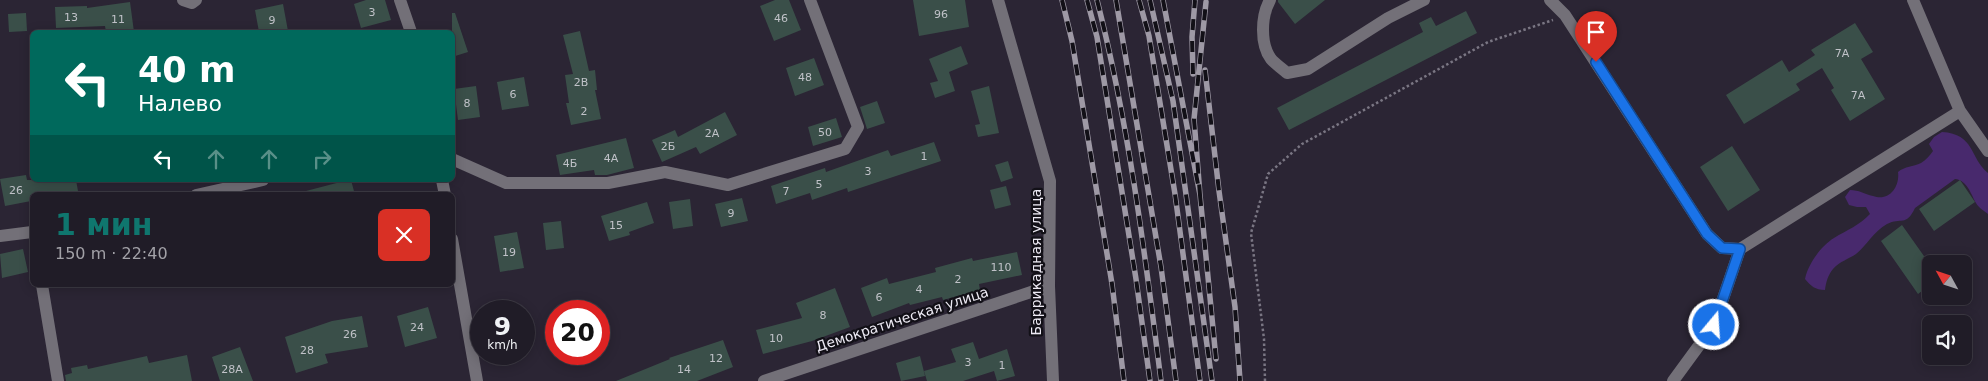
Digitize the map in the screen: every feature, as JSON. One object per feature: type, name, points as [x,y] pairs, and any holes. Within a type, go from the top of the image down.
[{"type":"street","points":[[183,0],[192,3],[196,0]]},
{"type":"street","points":[[400,0],[410,30]]},
{"type":"street","points":[[455,160],[506,183],[608,183],[666,172],[728,185],[845,149],[858,128],[810,0]]},
{"type":"street","name":"Баррикадная улица","points":[[998,0],[1050,181],[1049,286],[1053,381]]},
{"type":"street","points":[[1270,0],[1266,7],[1263,37],[1271,58],[1287,73],[1308,68],[1388,18],[1424,0]]},
{"type":"street","points":[[1550,0],[1565,14],[1707,234],[1722,248],[1740,249],[1960,111]]},
{"type":"street","points":[[1913,0],[1960,111],[1988,151]]},
{"type":"street","points":[[209,192],[254,182]]},
{"type":"street","points":[[0,236],[30,232]]},
{"type":"street","points":[[1673,381],[1714,325],[1740,249]]},
{"type":"street","points":[[455,256],[477,381]]},
{"type":"street","name":"Демократическая улица","points":[[764,381],[1049,286]]},
{"type":"street","points":[[42,287],[58,381]]},
{"type":"path","points":[[1265,381],[1264,339],[1251,232],[1268,174],[1302,144],[1488,42],[1538,26],[1565,14]]},
{"type":"shaded area","points":[[1942,132],[1953,134],[1966,142],[1988,173],[1988,214],[1977,204],[1966,185],[1955,179],[1915,208],[1906,220],[1892,222],[1882,227],[1856,254],[1836,266],[1831,271],[1825,290],[1811,286],[1805,279],[1809,267],[1820,251],[1829,241],[1858,224],[1870,214],[1866,207],[1849,205],[1845,197],[1850,190],[1879,197],[1888,195],[1895,188],[1898,172],[1921,163],[1926,159],[1933,151],[1929,144],[1934,137]]},
{"type":"building","points":[[366,0],[385,0],[391,20],[361,28],[354,4]]},
{"type":"building","points":[[775,0],[789,0],[801,30],[774,41],[760,6]]},
{"type":"building","points":[[913,0],[965,0],[969,27],[919,36]]},
{"type":"building","points":[[1278,0],[1325,0],[1295,24]]},
{"type":"building","points":[[130,2],[134,30],[106,30],[105,26],[56,28],[55,7],[87,6],[87,8]]},
{"type":"building","points":[[283,4],[288,30],[259,30],[255,10]]},
{"type":"building","points":[[1466,11],[1477,33],[1289,130],[1277,108],[1423,32],[1419,23],[1431,17],[1436,26]]},
{"type":"building","points":[[26,13],[27,31],[9,32],[8,14]]},
{"type":"building","points":[[452,13],[455,13],[468,52],[455,56],[455,30],[452,30]]},
{"type":"building","points":[[1855,23],[1873,52],[1861,59],[1885,99],[1850,121],[1831,90],[1834,88],[1822,68],[1796,84],[1800,90],[1744,124],[1726,95],[1782,60],[1789,72],[1815,55],[1811,50]]},
{"type":"building","points":[[580,31],[589,71],[595,70],[597,90],[595,90],[601,119],[571,125],[566,103],[569,103],[565,75],[573,74],[563,35]]},
{"type":"building","points":[[961,46],[968,64],[949,72],[955,91],[935,98],[930,83],[938,81],[929,59]]},
{"type":"building","points":[[814,58],[824,85],[795,96],[786,68]]},
{"type":"building","points":[[524,77],[529,106],[502,110],[497,82]]},
{"type":"building","points":[[476,86],[480,117],[458,120],[455,89]]},
{"type":"building","points":[[989,86],[999,133],[978,137],[975,125],[980,124],[971,91]]},
{"type":"building","points":[[877,101],[885,123],[867,129],[860,107]]},
{"type":"building","points":[[725,112],[737,135],[700,154],[696,147],[662,162],[652,140],[675,130],[678,137]]},
{"type":"building","points":[[836,118],[842,137],[813,146],[808,127]]},
{"type":"building","points":[[626,138],[634,168],[607,175],[595,175],[594,170],[560,175],[556,155]]},
{"type":"building","points":[[934,142],[941,161],[848,192],[847,188],[812,200],[810,193],[776,204],[771,186],[825,168],[826,172],[888,150],[891,156]]},
{"type":"building","points":[[1732,146],[1760,190],[1728,211],[1700,167]]},
{"type":"building","points":[[1008,161],[1013,178],[1001,182],[995,165]]},
{"type":"building","points":[[26,175],[27,180],[30,180],[30,182],[76,182],[78,191],[30,192],[30,201],[5,206],[0,179]]},
{"type":"building","points":[[1960,180],[1975,202],[1934,231],[1919,209]]},
{"type":"building","points":[[340,182],[352,182],[354,192],[306,192]]},
{"type":"building","points":[[1006,186],[1011,205],[995,209],[990,190]]},
{"type":"building","points":[[742,198],[748,221],[721,227],[715,204]]},
{"type":"building","points":[[690,199],[693,226],[673,229],[669,202]]},
{"type":"building","points":[[647,202],[654,223],[629,232],[630,235],[609,241],[601,216]]},
{"type":"building","points":[[561,221],[564,248],[546,250],[543,223]]},
{"type":"building","points":[[1902,225],[1923,255],[1922,291],[1918,294],[1881,241]]},
{"type":"building","points":[[517,232],[524,268],[500,272],[494,236]]},
{"type":"building","points":[[23,249],[28,272],[2,278],[0,254]]},
{"type":"building","points":[[1017,252],[1022,275],[979,284],[980,290],[943,300],[942,297],[910,305],[909,303],[872,317],[861,288],[887,278],[889,284],[936,272],[935,268],[972,258],[973,261]]},
{"type":"building","points":[[835,288],[850,327],[812,341],[763,354],[756,330],[802,318],[796,303]]},
{"type":"building","points":[[428,307],[437,338],[405,347],[397,316]]},
{"type":"building","points":[[362,316],[368,347],[325,354],[328,363],[296,373],[285,337],[332,321]]},
{"type":"building","points":[[723,340],[733,367],[697,381],[616,381],[669,358]]},
{"type":"building","points":[[973,342],[979,359],[1007,349],[1015,376],[997,381],[994,371],[963,381],[927,381],[924,371],[956,362],[951,349]]},
{"type":"building","points":[[240,347],[253,381],[220,381],[212,357]]},
{"type":"building","points":[[187,355],[192,381],[66,381],[65,375],[72,373],[71,368],[87,365],[88,369],[147,356],[149,363]]},
{"type":"building","points":[[920,356],[925,376],[901,381],[896,363]]},
{"type":"railway","points":[[1062,0],[1072,41],[1112,284],[1124,381]]},
{"type":"railway","points":[[1087,0],[1097,37],[1136,279],[1150,381]]},
{"type":"railway","points":[[1097,0],[1127,142],[1161,381]]},
{"type":"railway","points":[[1116,0],[1161,267],[1176,381]]},
{"type":"railway","points":[[1139,0],[1149,36],[1175,194],[1200,381]]},
{"type":"railway","points":[[1150,0],[1173,101],[1212,381]]},
{"type":"railway","points":[[1163,0],[1200,195],[1194,119],[1206,2]]},
{"type":"railway","points":[[1193,74],[1192,37],[1195,0]]},
{"type":"railway","points":[[1205,70],[1235,307],[1240,381]]},
{"type":"railway","points":[[1200,195],[1216,359]]},
{"type":"route","points":[[1596,62],[1707,234],[1722,248],[1740,249],[1714,325]]}]
